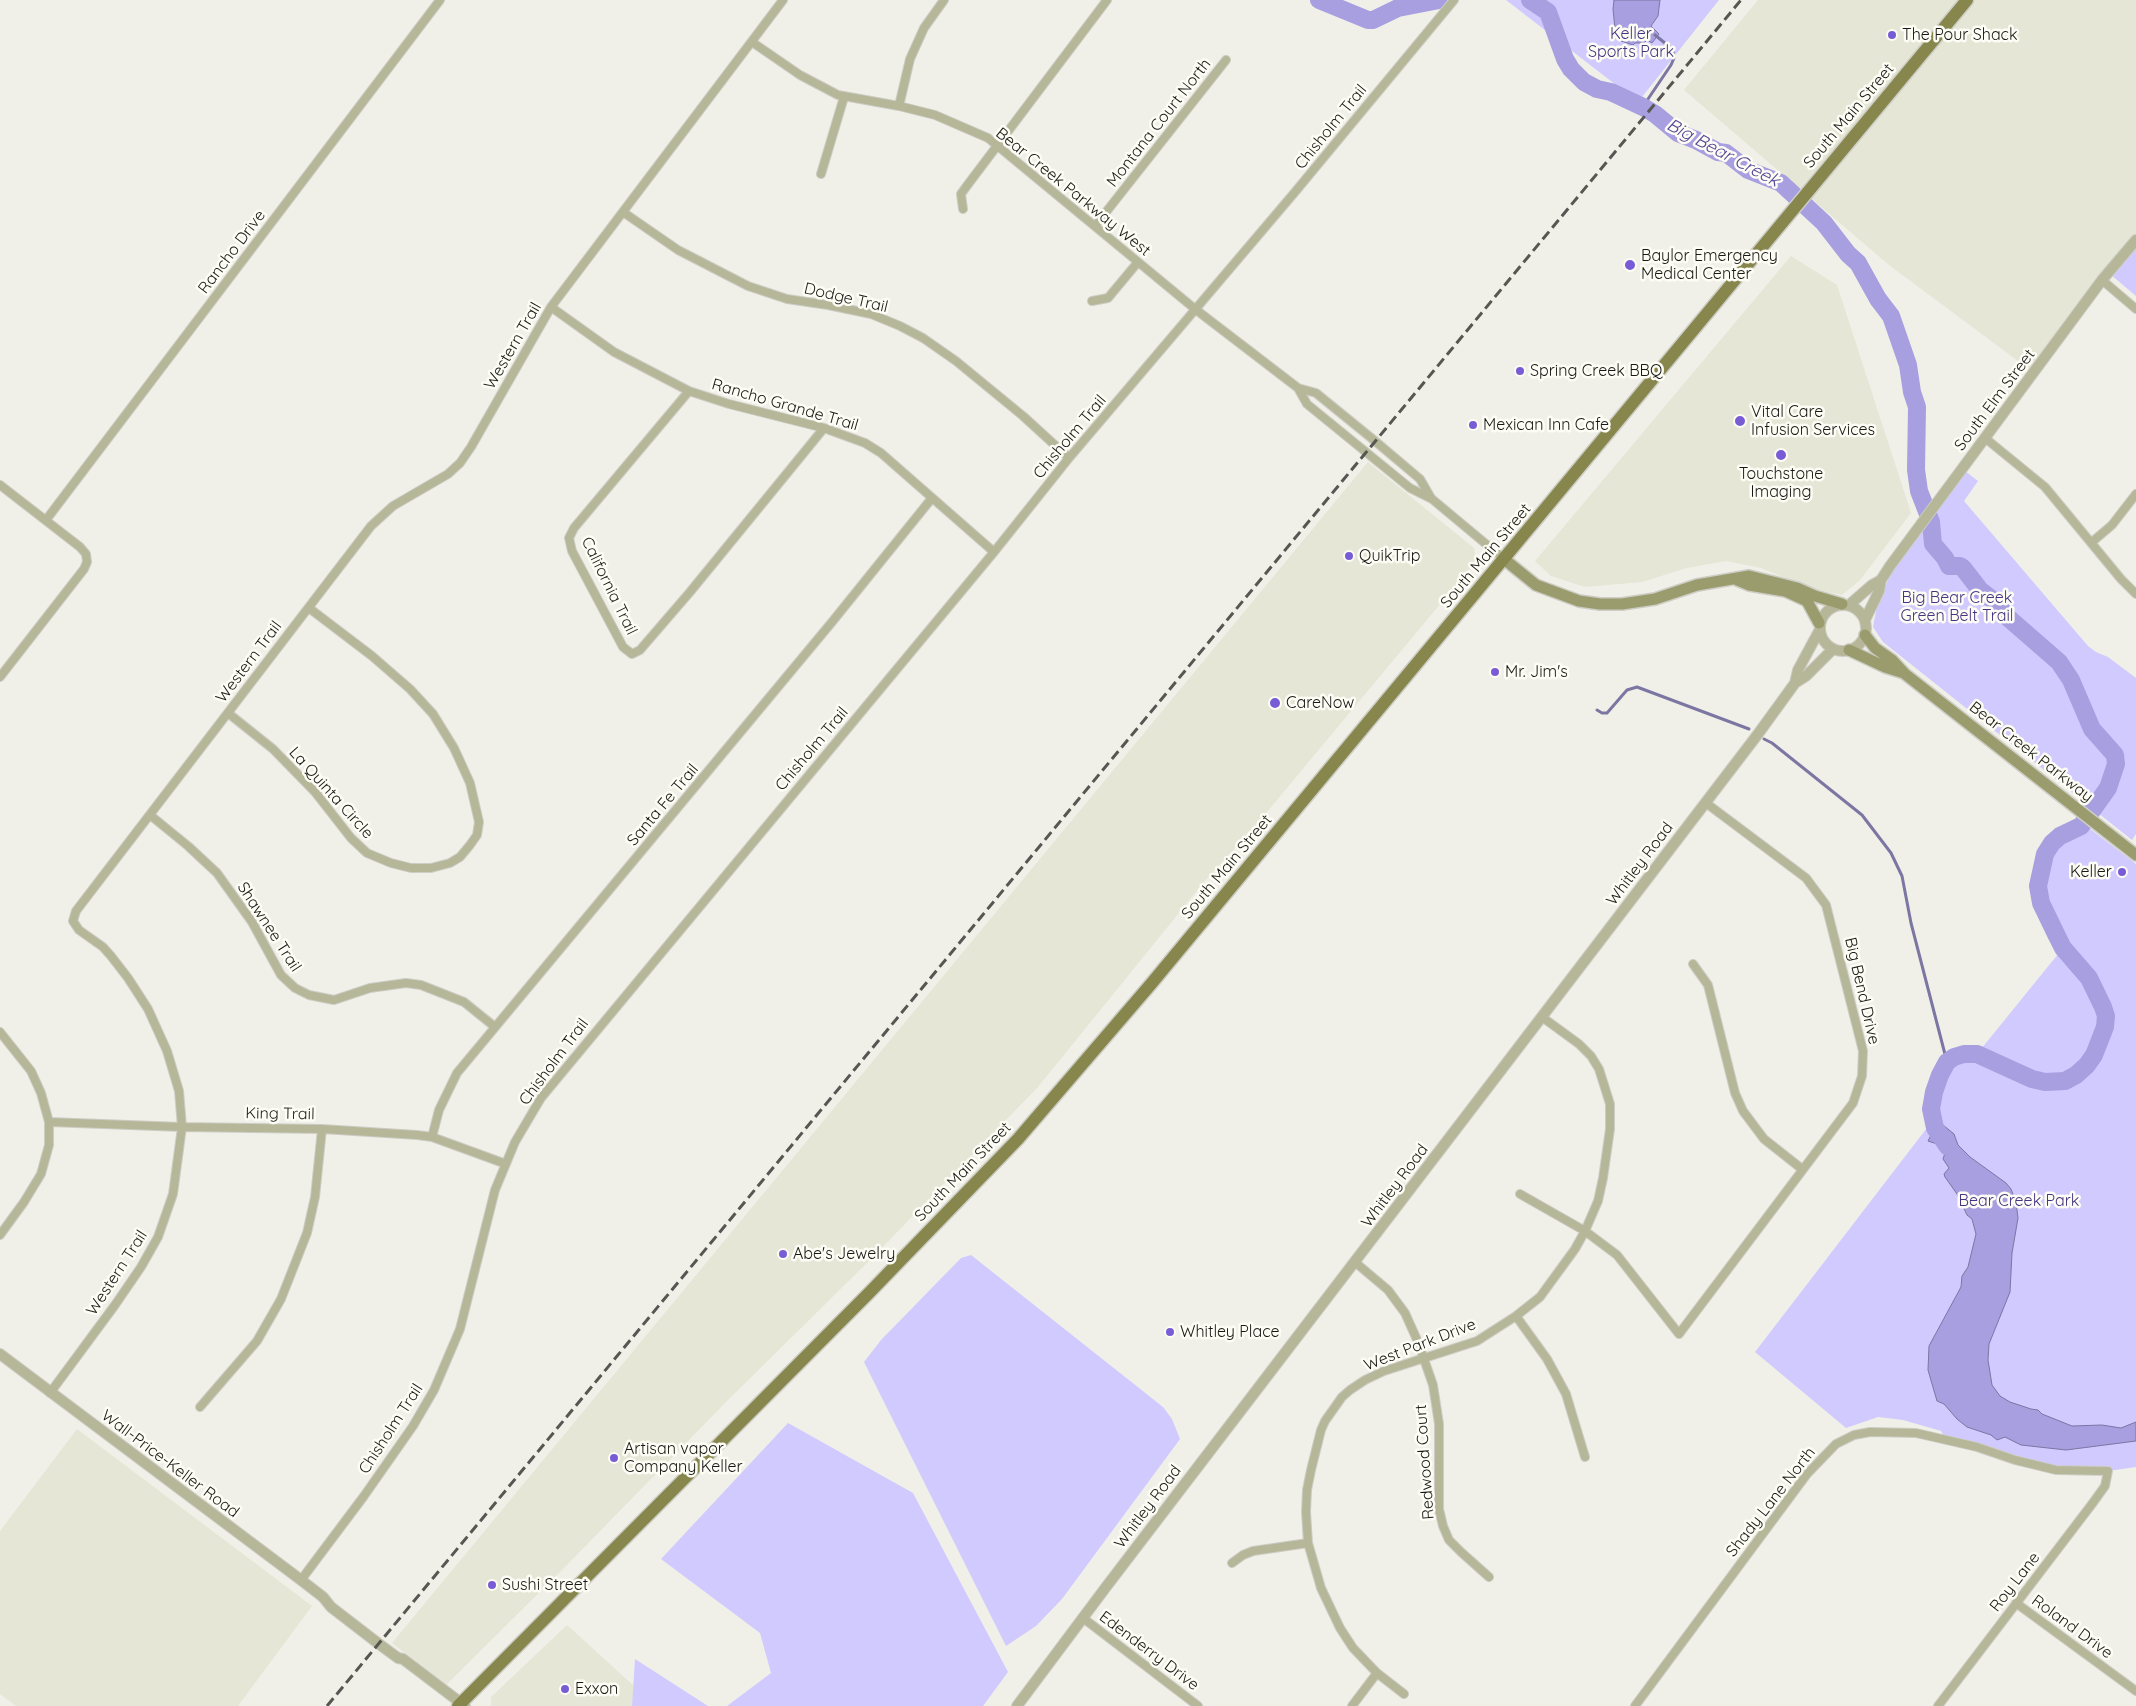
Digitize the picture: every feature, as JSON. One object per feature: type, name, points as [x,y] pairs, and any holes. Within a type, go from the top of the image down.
[{"type":"main road","name":"South Main Street","points":[[461,1705],[1018,1139],[1151,984],[1967,0]]},
{"type":"main road","points":[[1504,560],[1536,585],[1579,601],[1600,604],[1622,604],[1655,599],[1697,586],[1737,580],[1749,576],[1797,588],[1845,604]]},
{"type":"main road","points":[[1737,580],[1749,585],[1785,592],[1807,601],[1819,627]]},
{"type":"main road","name":"Bear Creek Parkway","points":[[1865,635],[1875,648],[1892,660],[1905,674],[2136,855]]},
{"type":"main road","name":"Bear Creek Parkway","points":[[1849,650],[1905,674]]},
{"type":"street","name":"Rancho Drive","points":[[46,520],[440,0]]},
{"type":"street","name":"Western Trail","points":[[50,1393],[120,1298],[158,1237],[173,1194],[182,1127],[179,1091],[167,1051],[148,1009],[111,956],[103,947],[78,930],[73,921],[76,911],[376,519],[393,506],[448,474],[471,448],[551,307],[784,0]]},
{"type":"street","points":[[899,106],[910,59],[924,28],[944,0]]},
{"type":"street","points":[[963,209],[961,194],[1108,0]]},
{"type":"street","name":"Chisholm Trail","points":[[301,1580],[341,1529],[402,1441],[434,1390],[460,1329],[495,1190],[515,1142],[541,1098],[994,552],[1069,458],[1454,0]]},
{"type":"street","name":"Bear Creek Parkway West","points":[[752,42],[800,75],[844,97],[899,106],[935,115],[972,130],[997,145],[1195,309],[1298,388],[1308,404],[1410,488],[1432,499],[1504,560]]},
{"type":"street","name":"Montana Court North","points":[[1095,226],[1226,60]]},
{"type":"street","points":[[821,174],[844,97]]},
{"type":"street","name":"Dodge Trail","points":[[623,212],[678,250],[748,286],[787,299],[871,314],[923,338],[956,361],[1023,416],[1069,458]]},
{"type":"street","name":"South Elm Street","points":[[1865,620],[1879,591],[1881,580],[1914,532],[2102,280],[2136,240]]},
{"type":"street","points":[[1092,301],[1108,298],[1138,262]]},
{"type":"street","points":[[2102,280],[2136,309]]},
{"type":"street","name":"Rancho Grande Trail","points":[[551,307],[614,352],[689,391],[729,404],[824,428],[865,442],[994,552]]},
{"type":"street","name":"Bear Creek Parkway West","points":[[1298,388],[1316,393],[1420,478],[1432,499]]},
{"type":"street","name":"California Trail","points":[[689,391],[574,528],[569,538],[572,551],[623,647],[632,654],[640,650],[690,592],[824,428]]},
{"type":"street","points":[[1985,438],[2035,477],[2136,594]]},
{"type":"street","points":[[0,485],[80,547],[86,554],[88,562],[0,677]]},
{"type":"street","points":[[2092,542],[2112,525],[2136,494]]},
{"type":"street","name":"Santa Fe Trail","points":[[432,1136],[439,1110],[457,1073],[832,622],[932,498]]},
{"type":"street","name":"South Elm Street","points":[[1845,604],[1881,580]]},
{"type":"street","points":[[1845,604],[1862,613],[1865,620],[1865,635],[1856,647],[1849,650],[1833,649],[1826,645],[1819,627],[1828,610],[1845,604]]},
{"type":"street","name":"La Quinta Circle","points":[[228,713],[273,749],[291,767],[315,792],[351,838],[367,853],[391,863],[411,868],[431,868],[450,863],[460,856],[477,835],[479,822],[472,792],[454,748],[433,714],[410,689],[372,656],[309,608]]},
{"type":"street","name":"Whitley Road","points":[[1795,683],[1798,670],[1819,627]]},
{"type":"street","name":"Whitley Road","points":[[1017,1706],[1706,803],[1795,683],[1806,676],[1833,649]]},
{"type":"street","name":"Big Bend Drive","points":[[1585,1231],[1617,1255],[1679,1334],[1850,1108],[1858,1090],[1863,1069],[1861,1039],[1831,920],[1820,895],[1806,878],[1706,803]]},
{"type":"street","name":"Shawnee Trail","points":[[150,815],[188,846],[217,874],[252,922],[281,975],[295,988],[309,995],[334,1000],[370,988],[406,983],[421,985],[464,1002],[495,1027]]},
{"type":"street","points":[[1693,964],[1708,985],[1735,1093],[1743,1111],[1764,1139],[1802,1169]]},
{"type":"street","name":"West Park Drive","points":[[1404,1694],[1377,1673],[1353,1648],[1340,1628],[1321,1588],[1308,1544],[1307,1490],[1316,1447],[1326,1421],[1342,1397],[1365,1380],[1384,1371],[1477,1341],[1516,1316],[1540,1297],[1575,1249],[1585,1231],[1598,1201],[1603,1178],[1610,1128],[1610,1104],[1599,1069],[1591,1056],[1542,1017]]},
{"type":"street","points":[[0,1032],[31,1071],[41,1093],[49,1122],[49,1145],[41,1174],[24,1202],[0,1235]]},
{"type":"street","name":"King Trail","points":[[49,1122],[182,1127],[322,1128],[432,1136],[506,1164]]},
{"type":"street","points":[[200,1407],[257,1341],[281,1299],[307,1233],[313,1206],[322,1128]]},
{"type":"street","points":[[1520,1194],[1585,1231]]},
{"type":"street","name":"Redwood Court","points":[[1356,1263],[1388,1290],[1405,1313],[1418,1342],[1433,1385],[1439,1424],[1439,1509],[1443,1526],[1449,1540],[1489,1577]]},
{"type":"street","points":[[1516,1316],[1547,1358],[1566,1394],[1585,1457]]},
{"type":"street","name":"Wall-Price-Keller Road","points":[[0,1354],[322,1597],[335,1602],[402,1654],[403,1659],[461,1705]]},
{"type":"street","name":"Shady Lane North","points":[[1635,1706],[1807,1474],[1836,1444],[1854,1435],[1885,1432],[1916,1433],[1977,1447],[2015,1460],[2056,1470],[2108,1471]]},
{"type":"street","name":"Roy Lane","points":[[1938,1706],[2092,1504],[2105,1486],[2108,1471]]},
{"type":"street","points":[[1232,1563],[1254,1550],[1308,1544]]},
{"type":"street","name":"Roland Drive","points":[[2016,1603],[2136,1692]]},
{"type":"street","name":"Edenderry Drive","points":[[1083,1618],[1198,1706]]},
{"type":"street","points":[[1352,1706],[1377,1673]]},
{"type":"shaded area","points":[[1614,0],[1660,0],[1658,16],[1651,26],[1659,34],[1652,43],[1647,40],[1644,43],[1635,43],[1633,45],[1621,41],[1615,29]]},
{"type":"shaded area","points":[[1758,0],[2136,0],[2136,240],[2034,373],[1889,265],[1684,90]]},
{"type":"shaded area","points":[[1791,256],[1837,285],[1911,513],[1860,580],[1842,595],[1809,588],[1761,568],[1726,561],[1687,568],[1642,582],[1585,587],[1551,576],[1535,561]]},
{"type":"shaded area","points":[[1368,462],[1474,548],[1476,561],[1257,824],[1204,882],[1038,1087],[870,1260],[728,1400],[564,1568],[446,1685],[392,1643]]},
{"type":"shaded area","points":[[1943,1125],[1954,1134],[1958,1145],[1970,1157],[2006,1183],[2011,1189],[2016,1202],[2018,1218],[2012,1253],[2010,1292],[1989,1344],[1988,1360],[1992,1385],[2000,1396],[2010,1402],[2038,1410],[2042,1414],[2072,1426],[2102,1425],[2121,1428],[2136,1422],[2136,1441],[2066,1450],[2021,1445],[2005,1437],[1997,1440],[1991,1435],[1967,1427],[1944,1404],[1937,1401],[1928,1370],[1929,1346],[1961,1287],[1962,1276],[1968,1267],[1976,1234],[1972,1219],[1967,1215],[1957,1194],[1945,1177],[1944,1174],[1949,1168],[1943,1159],[1945,1153],[1940,1150],[1937,1144],[1928,1141],[1931,1135],[1929,1130]]},
{"type":"shaded area","points":[[77,1429],[312,1606],[238,1706],[16,1706],[0,1694],[0,1531]]},
{"type":"shaded area","points":[[567,1625],[634,1686],[632,1706],[491,1706],[491,1697]]},
{"type":"green space","name":"Keller Sports Park","points":[[1506,0],[1719,0],[1638,102]]},
{"type":"green space","points":[[2133,235],[2136,238],[2136,296],[2104,269]]},
{"type":"green space","name":"Big Bear Creek Green Belt Trail","points":[[1965,471],[1978,481],[1964,501],[2088,646],[2108,657],[2136,678],[2136,834],[2132,840],[1883,642],[1873,627],[1877,606],[1895,563]]},
{"type":"green space","name":"Bear Creek Park","points":[[2085,825],[2136,864],[2136,1467],[2108,1471],[2074,1471],[1945,1438],[1941,1431],[1903,1420],[1878,1417],[1846,1428],[1755,1352],[1933,1120],[1931,1109],[1934,1092],[1947,1062],[1954,1057],[1964,1054],[1977,1054],[2063,948],[2041,903],[2038,886],[2041,869],[2045,854],[2052,843],[2060,836]]},
{"type":"green space","points":[[971,1255],[1163,1407],[1172,1419],[1180,1439],[1062,1599],[1036,1626],[1006,1646],[864,1362],[881,1340],[961,1258]]},
{"type":"green space","points":[[788,1423],[913,1493],[1008,1672],[983,1706],[727,1706],[771,1673],[760,1633],[661,1559]]},
{"type":"green space","points":[[635,1659],[708,1706],[632,1706]]},
{"type":"waterway","name":"Big Bear Creek","points":[[1319,0],[1368,20],[1373,20],[1398,8],[1439,0]]},
{"type":"waterway","name":"Big Bear Creek","points":[[1530,0],[1548,12],[1565,59],[1571,69],[1584,82],[1643,107],[1655,114],[1678,133],[1718,152],[1726,153],[1748,170],[1781,183],[1824,223],[1848,254],[1858,263],[1878,299],[1891,316],[1908,365],[1912,392],[1917,407],[1916,470],[1919,491],[1931,522],[1933,544],[1949,566],[1960,566],[1963,568],[1980,590],[1998,604],[2005,615],[2059,662],[2071,680],[2092,729],[2115,755],[2116,764],[2108,788],[2081,826],[2060,836],[2052,843],[2045,854],[2038,886],[2041,903],[2063,948],[2089,978],[2106,1016],[2105,1027],[2094,1055],[2076,1075],[2065,1081],[2045,1082],[2032,1079],[1977,1054],[1964,1054],[1954,1057],[1947,1062],[1940,1075],[1931,1109],[1935,1128],[1948,1147]]},
{"type":"waterway","points":[[1646,109],[1648,99],[1674,58],[1671,48],[1655,35]]},
{"type":"waterway","points":[[1597,710],[1607,713],[1627,690],[1637,687],[1749,729]]},
{"type":"waterway","points":[[1764,739],[1772,743],[1862,815],[1891,853],[1902,876],[1911,923],[1947,1062]]},
{"type":"railway","points":[[327,1706],[1741,0]]},
{"type":"place","name":"The Pour Shack","points":[[1892,35]]},
{"type":"place","name":"Baylor Emergency Medical Center","points":[[1630,265]]},
{"type":"place","name":"Spring Creek BBQ","points":[[1520,371]]},
{"type":"place","name":"Vital Care Infusion Services","points":[[1740,421]]},
{"type":"place","name":"Mexican Inn Cafe","points":[[1473,425]]},
{"type":"place","name":"Touchstone Imaging","points":[[1781,455]]},
{"type":"place","name":"QuikTrip","points":[[1349,556]]},
{"type":"place","name":"Mr. Jim's","points":[[1495,672]]},
{"type":"place","name":"CareNow","points":[[1275,703]]},
{"type":"place","name":"Keller","points":[[2122,872]]},
{"type":"place","name":"Abe's Jewelry","points":[[783,1254]]},
{"type":"place","name":"Whitley Place","points":[[1170,1332]]},
{"type":"place","name":"Artisan vapor Company Keller","points":[[614,1458]]},
{"type":"place","name":"Sushi Street","points":[[492,1585]]},
{"type":"place","name":"Exxon","points":[[565,1689]]}]
